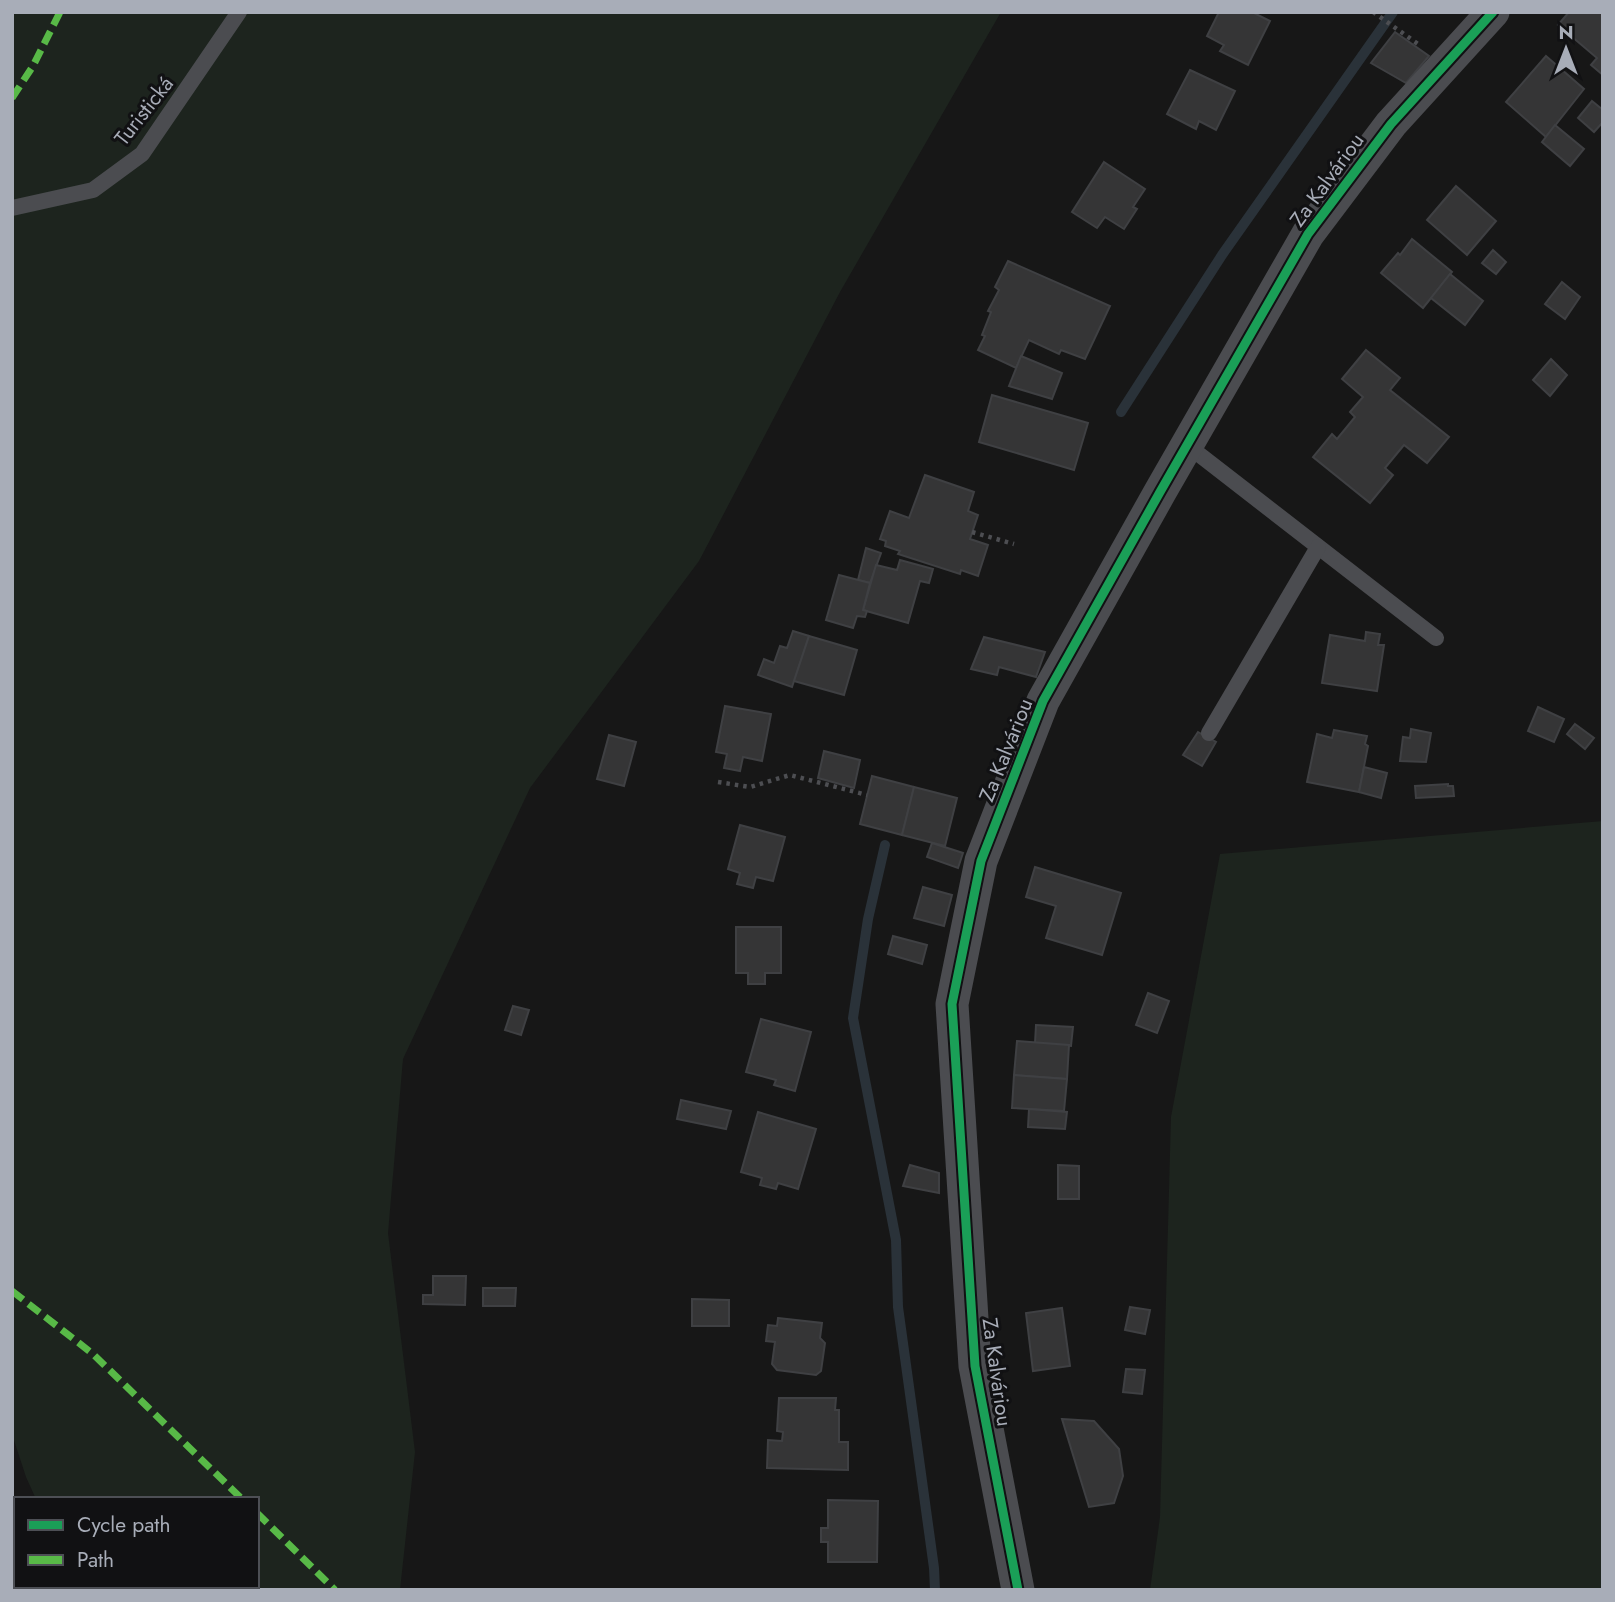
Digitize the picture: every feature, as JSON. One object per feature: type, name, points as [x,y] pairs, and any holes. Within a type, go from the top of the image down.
[{"type":"street","name":"Za Kalváriou","points":[[1016,1588],[975,1366],[951,1004],[981,861],[1043,701],[1308,234],[1391,124],[1493,12]]},
{"type":"lane","name":"Turistická","points":[[12,208],[93,190],[142,154],[239,12]]},
{"type":"lane","points":[[1187,445],[1436,638]]},
{"type":"lane","points":[[1209,733],[1318,547]]},
{"type":"path","points":[[1373,12],[1405,35]]},
{"type":"path","points":[[972,532],[1014,544]]},
{"type":"path","points":[[718,782],[750,787],[790,775],[867,795]]},
{"type":"shaded area","points":[[12,12],[1001,12],[840,292],[699,561],[530,788],[403,1059],[388,1233],[415,1452],[400,1590],[76,1590],[75,1588],[259,1588],[259,1497],[35,1497],[12,1434]]},
{"type":"shaded area","points":[[1603,821],[1603,1590],[1150,1590],[1160,1517],[1171,1117],[1220,854]]},
{"type":"building","points":[[1219,12],[1252,12],[1270,21],[1248,65],[1220,51],[1224,45],[1207,36]]},
{"type":"building","points":[[1569,12],[1603,12],[1603,75],[1591,65],[1597,58],[1558,25]]},
{"type":"building","points":[[1395,32],[1429,56],[1406,83],[1371,63]]},
{"type":"building","points":[[1546,56],[1584,89],[1546,137],[1506,102]]},
{"type":"building","points":[[1190,70],[1235,91],[1216,130],[1199,121],[1196,129],[1167,114]]},
{"type":"building","points":[[1592,101],[1603,110],[1603,122],[1594,132],[1578,118]]},
{"type":"building","points":[[1555,125],[1584,149],[1570,166],[1542,142]]},
{"type":"building","points":[[1104,162],[1145,189],[1133,207],[1137,209],[1124,229],[1105,217],[1097,228],[1072,212]]},
{"type":"building","points":[[1456,186],[1496,221],[1467,255],[1427,220]]},
{"type":"building","points":[[1412,239],[1452,272],[1423,308],[1381,273]]},
{"type":"building","points":[[1493,250],[1506,262],[1496,274],[1482,263]]},
{"type":"building","points":[[1008,261],[1110,306],[1085,359],[1061,350],[1059,354],[1029,340],[1016,368],[978,350],[985,336],[982,335],[991,312],[988,311],[999,290],[995,287]]},
{"type":"building","points":[[1450,274],[1483,301],[1465,325],[1431,298]]},
{"type":"building","points":[[1562,282],[1580,297],[1565,319],[1545,304]]},
{"type":"building","points":[[1366,350],[1400,378],[1390,390],[1449,437],[1427,463],[1404,445],[1385,468],[1393,475],[1370,503],[1313,457],[1332,434],[1337,439],[1355,417],[1350,412],[1363,397],[1342,379]]},
{"type":"building","points":[[1021,356],[1062,373],[1052,399],[1009,386]]},
{"type":"building","points":[[1551,359],[1567,375],[1550,396],[1533,380]]},
{"type":"building","points":[[992,395],[1088,423],[1074,470],[979,442]]},
{"type":"building","points":[[925,475],[974,492],[968,511],[978,515],[970,539],[988,545],[978,576],[961,570],[960,574],[898,554],[900,551],[885,546],[886,541],[880,539],[890,511],[909,518]]},
{"type":"building","points":[[866,548],[881,553],[870,583],[858,580]]},
{"type":"building","points":[[900,560],[933,569],[929,583],[920,581],[908,623],[863,610],[876,565],[897,570]]},
{"type":"building","points":[[839,575],[870,583],[863,610],[867,611],[865,617],[857,616],[853,628],[826,620]]},
{"type":"building","points":[[793,631],[809,636],[792,687],[758,675],[764,659],[774,663],[780,646],[787,648]]},
{"type":"building","points":[[1366,632],[1380,634],[1378,645],[1384,645],[1377,691],[1322,683],[1330,635],[1365,641]]},
{"type":"building","points":[[809,636],[857,650],[844,695],[794,681]]},
{"type":"building","points":[[984,637],[1045,652],[1036,677],[999,667],[997,675],[971,669]]},
{"type":"building","points":[[725,706],[771,714],[762,761],[743,757],[740,771],[724,768],[727,754],[716,752]]},
{"type":"building","points":[[1538,707],[1564,719],[1554,742],[1528,731]]},
{"type":"building","points":[[1575,724],[1594,738],[1585,749],[1567,734]]},
{"type":"building","points":[[1411,729],[1431,733],[1426,762],[1400,761],[1403,737],[1410,738]]},
{"type":"building","points":[[1334,730],[1367,736],[1365,744],[1368,746],[1359,792],[1307,782],[1317,734],[1332,738]]},
{"type":"building","points":[[1198,732],[1216,742],[1202,766],[1183,755]]},
{"type":"building","points":[[609,735],[636,742],[624,786],[597,779]]},
{"type":"building","points":[[824,751],[860,760],[854,788],[818,778]]},
{"type":"building","points":[[1364,767],[1387,773],[1381,798],[1359,792]]},
{"type":"building","points":[[872,776],[914,787],[902,835],[860,824]]},
{"type":"building","points":[[1415,786],[1453,786],[1454,796],[1416,798]]},
{"type":"building","points":[[914,787],[957,798],[945,846],[902,835]]},
{"type":"building","points":[[740,825],[785,837],[773,881],[756,877],[753,888],[737,884],[740,873],[728,869]]},
{"type":"building","points":[[932,843],[963,853],[958,868],[927,857]]},
{"type":"building","points":[[1035,867],[1121,893],[1102,955],[1046,938],[1056,906],[1026,897]]},
{"type":"building","points":[[923,887],[952,895],[944,926],[914,918]]},
{"type":"building","points":[[736,927],[781,927],[781,973],[765,973],[765,984],[748,984],[748,973],[736,973]]},
{"type":"building","points":[[893,936],[927,945],[922,964],[888,954]]},
{"type":"building","points":[[1148,993],[1169,1001],[1157,1033],[1136,1025]]},
{"type":"building","points":[[513,1006],[529,1010],[521,1035],[505,1030]]},
{"type":"building","points":[[761,1019],[811,1032],[795,1091],[774,1085],[776,1080],[746,1072]]},
{"type":"building","points":[[1036,1025],[1073,1027],[1071,1046],[1035,1043]]},
{"type":"building","points":[[1017,1041],[1069,1045],[1067,1079],[1014,1075]]},
{"type":"building","points":[[1014,1075],[1067,1079],[1064,1111],[1012,1108]]},
{"type":"building","points":[[681,1100],[731,1111],[726,1129],[677,1119]]},
{"type":"building","points":[[1029,1109],[1067,1112],[1065,1129],[1028,1127]]},
{"type":"building","points":[[758,1112],[816,1129],[798,1189],[778,1183],[776,1189],[760,1185],[762,1178],[741,1172]]},
{"type":"building","points":[[910,1165],[939,1173],[939,1193],[903,1186]]},
{"type":"building","points":[[1058,1165],[1079,1166],[1079,1199],[1058,1199]]},
{"type":"building","points":[[433,1276],[466,1276],[465,1305],[423,1304],[423,1295],[433,1295]]},
{"type":"building","points":[[483,1288],[516,1288],[515,1306],[483,1306]]},
{"type":"building","points":[[692,1299],[729,1300],[729,1326],[692,1326]]},
{"type":"building","points":[[1130,1307],[1150,1310],[1145,1334],[1125,1330]]},
{"type":"building","points":[[1062,1308],[1070,1366],[1033,1371],[1026,1313]]},
{"type":"building","points":[[778,1318],[822,1323],[820,1338],[825,1343],[821,1371],[816,1375],[777,1370],[772,1364],[775,1342],[766,1341],[768,1325],[777,1326]]},
{"type":"building","points":[[1126,1369],[1145,1370],[1142,1394],[1123,1392]]},
{"type":"building","points":[[779,1398],[836,1398],[835,1410],[839,1410],[839,1442],[848,1442],[848,1470],[767,1468],[768,1440],[782,1441],[783,1432],[777,1431]]},
{"type":"building","points":[[1062,1419],[1094,1421],[1119,1449],[1123,1476],[1114,1503],[1089,1507]]},
{"type":"building","points":[[828,1500],[878,1501],[877,1562],[828,1562],[828,1542],[821,1542],[821,1528],[828,1528]]},
{"type":"waterway","points":[[1121,412],[1222,255],[1393,12]]},
{"type":"waterway","points":[[885,845],[868,919],[853,1018],[896,1240],[898,1307],[935,1590]]},
{"type":"marked path","points":[[12,98],[33,66],[60,12]]},
{"type":"marked path","points":[[12,1291],[93,1354],[240,1497]]},
{"type":"marked path","points":[[259,1515],[335,1590]]},
{"type":"cycle path","points":[[1018,1590],[975,1366],[952,1004],[981,861],[1043,701],[1308,234],[1391,124],[1493,12]]}]
